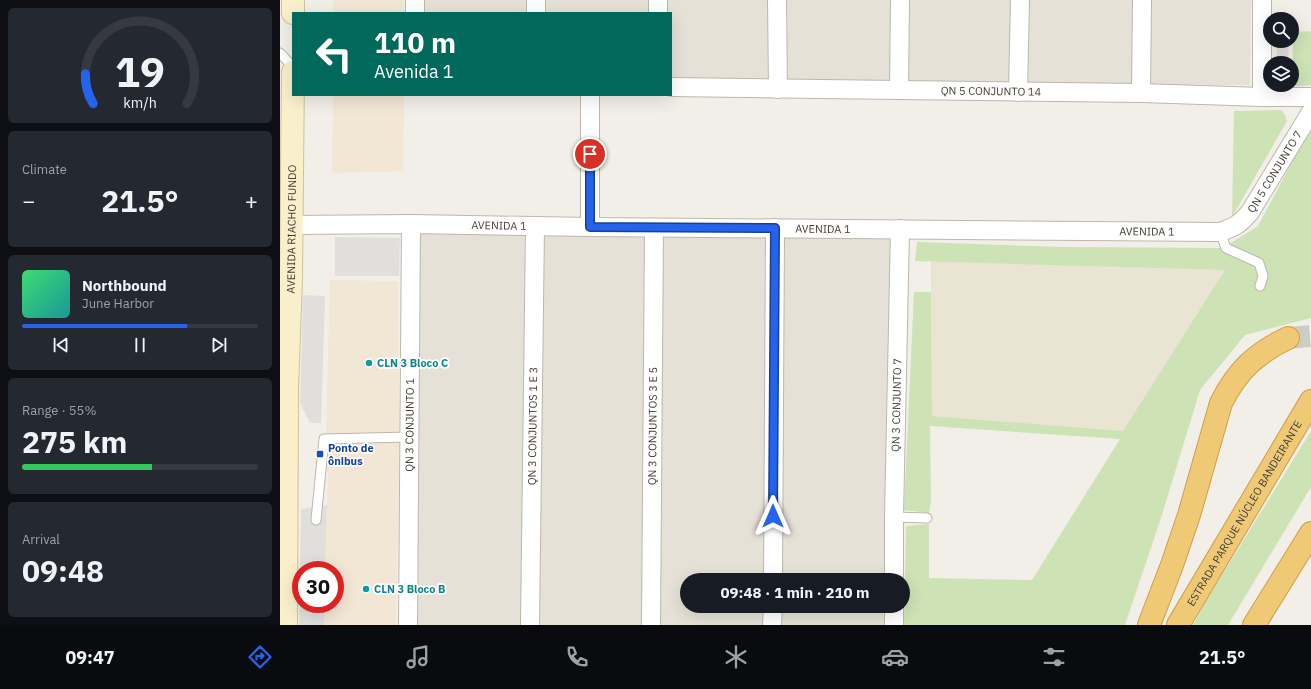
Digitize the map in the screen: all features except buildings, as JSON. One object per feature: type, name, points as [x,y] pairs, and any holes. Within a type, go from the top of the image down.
[{"type":"highway","points":[[1149,625],[1187,522],[1213,435],[1221,402],[1235,378],[1250,362],[1274,344],[1288,338]]},
{"type":"highway","name":"ESTRADA PARQUE NÚCLEO BANDEIRANTE","points":[[1178,625],[1311,401]]},
{"type":"highway","points":[[1254,625],[1311,533]]},
{"type":"street","points":[[293,0],[293,12]]},
{"type":"street","points":[[415,0],[415,12]]},
{"type":"street","points":[[536,0],[536,12]]},
{"type":"street","points":[[658,0],[658,12]]},
{"type":"street","points":[[778,0],[778,88]]},
{"type":"street","points":[[899,90],[900,0]]},
{"type":"street","points":[[1018,92],[1020,0]]},
{"type":"street","points":[[1141,93],[1142,0]]},
{"type":"street","points":[[1262,0],[1262,97]]},
{"type":"street","name":"AVENIDA RIACHO FUNDO","points":[[286,625],[287,388],[291,225],[288,153],[291,73]]},
{"type":"street","name":"QN 5 CONJUNTO 14","points":[[672,87],[1141,93],[1311,97]]},
{"type":"street","points":[[590,96],[590,227]]},
{"type":"street","name":"QN 5 CONJUNTO 7","points":[[1226,230],[1243,220],[1250,212],[1311,112]]},
{"type":"street","name":"AVENIDA 1","points":[[291,225],[411,224],[654,228],[1226,230]]},
{"type":"street","name":"QN 3 CONJUNTO 1","points":[[408,625],[411,224]]},
{"type":"street","name":"QN 3 CONJUNTOS 1 E 3","points":[[530,625],[536,226]]},
{"type":"street","name":"QN 3 CONJUNTOS 3 E 5","points":[[651,625],[654,228]]},
{"type":"street","points":[[773,573],[775,228]]},
{"type":"street","name":"QN 3 CONJUNTO 7","points":[[894,573],[900,229]]},
{"type":"street","points":[[772,625],[773,613]]},
{"type":"street","points":[[894,613],[894,625]]},
{"type":"lane","points":[[280,52],[292,66]]},
{"type":"lane","points":[[1226,230],[1226,248],[1259,263],[1263,276],[1260,286]]},
{"type":"lane","points":[[316,520],[324,439],[410,437]]},
{"type":"lane","points":[[894,517],[927,518]]},
{"type":"shaded area","points":[[333,0],[404,0],[404,12],[333,12]]},
{"type":"shaded area","points":[[417,0],[1251,0],[1250,85],[672,84],[672,12],[416,12]]},
{"type":"shaded area","points":[[1277,48],[1289,48],[1288,56],[1277,56]]},
{"type":"shaded area","points":[[333,96],[404,96],[403,171],[332,173]]},
{"type":"shaded area","points":[[412,222],[901,228],[895,573],[680,573],[680,613],[894,613],[894,625],[409,625]]},
{"type":"shaded area","points":[[335,237],[400,238],[399,276],[335,276]]},
{"type":"shaded area","points":[[931,261],[1226,270],[1123,431],[932,416]]},
{"type":"shaded area","points":[[330,280],[398,281],[399,464],[396,625],[322,625],[323,613],[344,613],[344,561],[325,561],[328,472],[325,471]]},
{"type":"shaded area","points":[[303,295],[325,296],[321,423],[310,423],[300,403]]},
{"type":"shaded area","points":[[327,505],[325,561],[300,561],[301,509]]},
{"type":"shaded area","points":[[299,613],[325,613],[324,625],[299,625]]},
{"type":"green space","points":[[1311,31],[1311,85],[1299,86],[1299,56],[1293,56],[1293,48],[1299,48],[1299,32]]},
{"type":"green space","points":[[1281,110],[1287,121],[1232,217],[1234,111]]},
{"type":"green space","points":[[1311,132],[1311,318],[1245,335],[1200,390],[1161,518],[1125,625],[904,625],[904,613],[910,613],[910,573],[905,573],[906,526],[929,524],[929,578],[1032,580],[1120,439],[930,426],[931,502],[929,513],[904,510],[914,292],[931,292],[932,416],[1123,431],[1225,270],[915,261],[917,242],[1063,247],[1223,248],[1258,226],[1298,151]]},
{"type":"green space","points":[[1311,431],[1311,487],[1228,625],[1193,625],[1206,601]]},
{"type":"tunnel","points":[[1288,338],[1311,336]]},
{"type":"place","name":"CLN 3 Bloco C","points":[[369,363]]},
{"type":"place","name":"Ponto de ônibus","points":[[320,454]]},
{"type":"place","name":"CLN 3 Bloco B","points":[[366,589]]},
{"type":"route","points":[[590,154],[590,227],[775,228],[773,516]]}]
